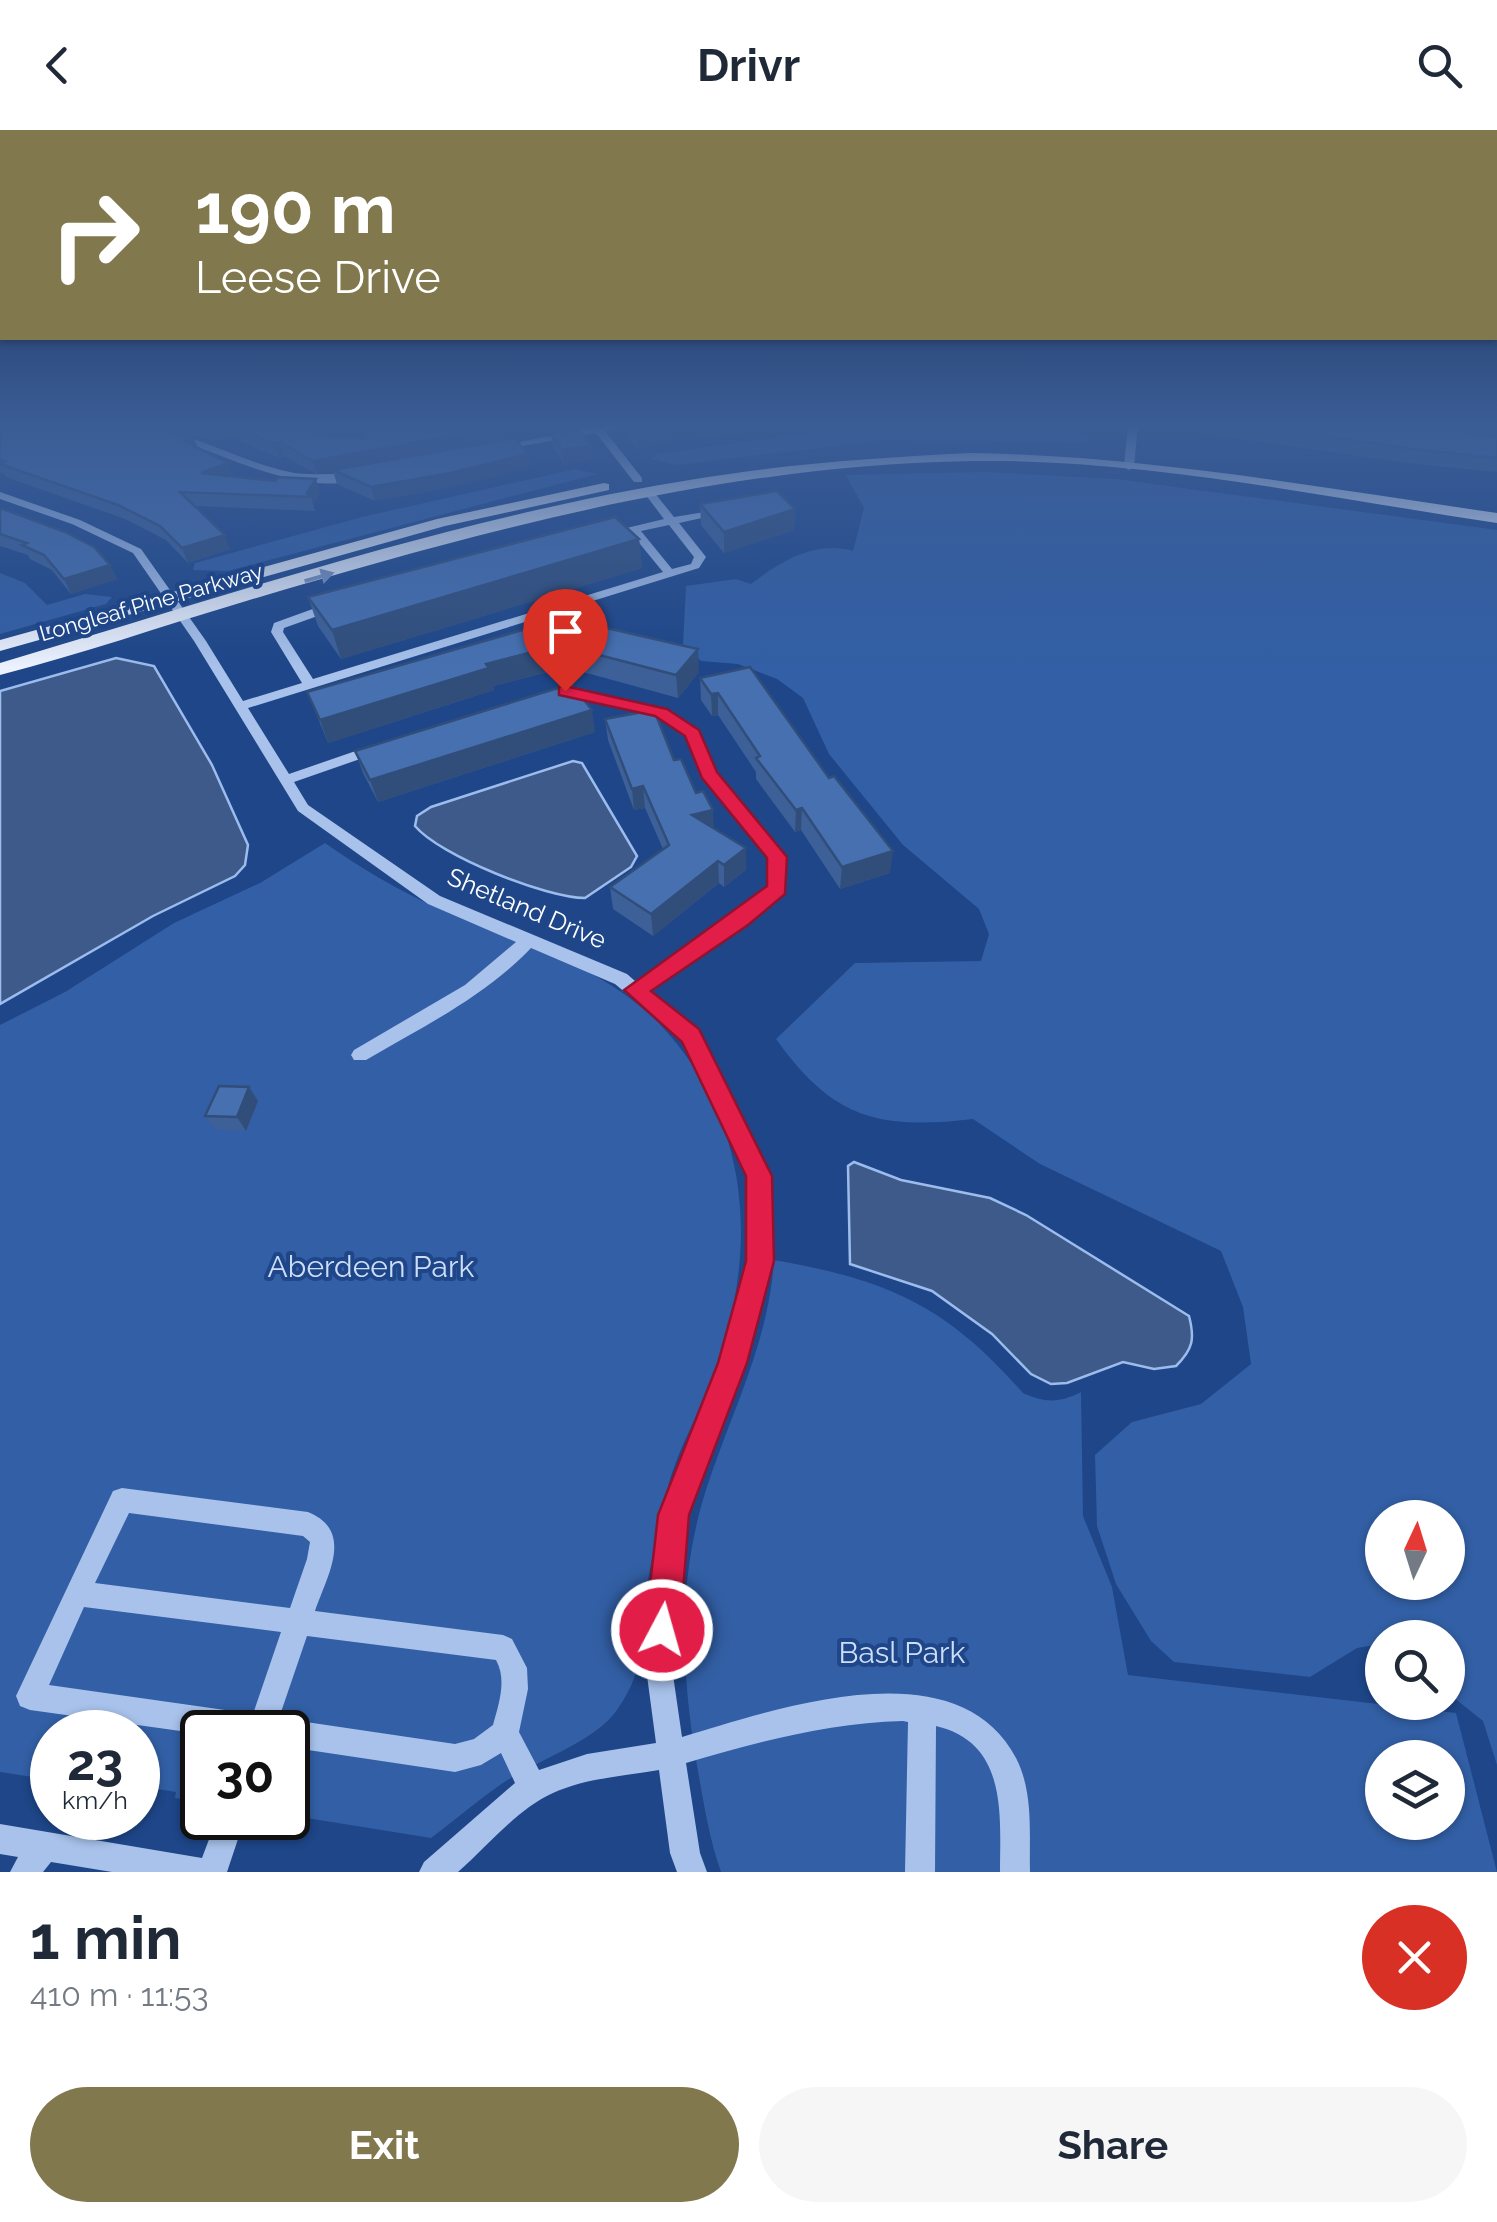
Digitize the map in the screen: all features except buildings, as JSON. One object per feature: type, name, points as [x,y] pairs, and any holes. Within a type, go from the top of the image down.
[{"type":"main road","name":"Longleaf Pine Parkway","points":[[0,669],[177,606],[442,522],[520,505]]},
{"type":"main road","name":"Longleaf Pine Parkway","points":[[0,646],[600,505]]},
{"type":"main road","name":"Longleaf Pine Parkway","points":[[1415,505],[1497,518]]},
{"type":"street","name":"Shetland Drive","points":[[25,505],[138,551],[177,606],[303,808],[434,900],[620,979],[691,1036],[759,1176],[760,1261],[732,1363],[674,1515],[659,1668],[685,1853],[692,1872]]},
{"type":"street","points":[[240,706],[700,562],[659,505]]},
{"type":"street","points":[[590,538],[738,507]]},
{"type":"street","points":[[633,528],[670,574]]},
{"type":"street","points":[[308,684],[277,632],[278,626],[360,599]]},
{"type":"street","points":[[538,698],[565,691],[661,712],[693,734],[708,774],[777,857],[778,889],[741,920],[635,990]]},
{"type":"street","points":[[285,780],[386,746]]},
{"type":"street","points":[[360,1054],[477,986],[508,964],[528,940]]},
{"type":"street","points":[[180,1718],[30,1696],[122,1500],[308,1524],[323,1537],[277,1710]]},
{"type":"street","points":[[78,1593],[503,1648],[514,1661],[517,1677],[505,1733],[534,1788]]},
{"type":"street","points":[[434,1872],[534,1788],[570,1772],[671,1754],[767,1726],[868,1705],[922,1709],[970,1725],[1004,1764],[1012,1786],[1015,1872]]},
{"type":"street","points":[[920,1872],[922,1709]]},
{"type":"street","points":[[310,1737],[456,1758],[481,1751],[505,1733]]},
{"type":"street","points":[[212,1872],[223,1840]]},
{"type":"street","points":[[2,1841],[201,1872]]},
{"type":"street","points":[[25,1872],[45,1846]]},
{"type":"green space","points":[[414,505],[478,505],[227,571],[193,570],[195,563]]},
{"type":"green space","points":[[863,505],[1312,505],[1497,530],[1497,1765],[1483,1721],[1465,1707],[1465,1620],[1365,1620],[1365,1647],[1310,1677],[1174,1662],[1151,1641],[1116,1584],[1097,1526],[1095,1455],[1132,1422],[1201,1404],[1251,1364],[1243,1307],[1221,1251],[1040,1164],[973,1119],[911,1122],[861,1113],[818,1087],[776,1039],[855,963],[981,961],[989,934],[979,909],[903,845],[829,754],[803,698],[777,679],[738,664],[701,661],[683,645],[686,586],[736,579],[751,584],[799,555],[825,548],[853,551]]},
{"type":"green space","points":[[0,573],[25,583],[47,605],[85,594],[112,597],[106,604],[0,634]]},
{"type":"green space","name":"Aberdeen Park","points":[[325,843],[422,900],[589,972],[644,1009],[667,1032],[696,1071],[732,1154],[741,1243],[736,1289],[712,1379],[671,1477],[648,1580],[639,1663],[627,1694],[594,1732],[503,1783],[431,1838],[310,1819],[310,1710],[180,1710],[180,1799],[175,1798],[176,1792],[160,1789],[160,1710],[30,1710],[30,1777],[0,1772],[0,1025],[65,992],[174,923],[260,883]]},
{"type":"green space","name":"Basl Park","points":[[774,1260],[814,1268],[883,1288],[912,1301],[968,1338],[1023,1393],[1052,1400],[1081,1392],[1083,1516],[1112,1587],[1128,1675],[1365,1702],[1365,1720],[1458,1720],[1463,1740],[1365,1740],[1365,1840],[1465,1840],[1465,1748],[1497,1872],[721,1872],[706,1816],[691,1723],[685,1651],[687,1580],[701,1508],[766,1316]]},
{"type":"shaded area","points":[[116,658],[154,666],[212,765],[248,845],[245,865],[235,876],[153,916],[0,1004],[0,691]]},
{"type":"shaded area","points":[[573,761],[582,763],[637,856],[631,867],[585,898],[546,891],[495,873],[447,850],[415,826],[417,816],[431,807]]},
{"type":"shaded area","points":[[854,1162],[901,1180],[990,1198],[1026,1215],[1189,1316],[1189,1349],[1176,1366],[1154,1369],[1123,1362],[1067,1383],[1051,1384],[1031,1374],[992,1334],[932,1291],[850,1264],[848,1166]]},
{"type":"route","points":[[565,691],[661,712],[693,734],[708,774],[777,857],[778,889],[741,920],[635,990],[691,1036],[759,1176],[760,1261],[732,1363],[674,1515],[662,1630]]}]
